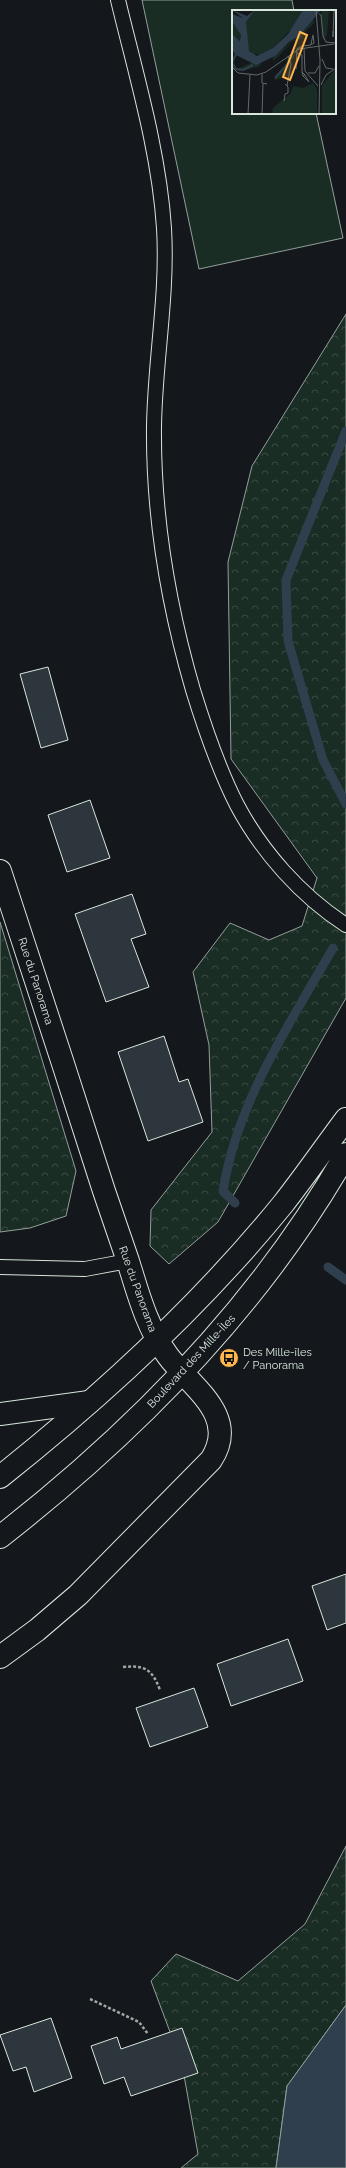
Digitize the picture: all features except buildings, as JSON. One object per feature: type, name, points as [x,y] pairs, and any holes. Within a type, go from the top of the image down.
[{"type":"main road","name":"Rue du Panorama","points":[[0,871],[128,1261],[157,1340],[182,1372],[199,1390],[215,1412],[220,1423],[221,1439],[218,1450],[211,1460],[78,1595],[37,1630],[0,1656]]},
{"type":"main road","points":[[0,1477],[89,1402],[157,1340],[217,1278],[282,1204],[346,1118]]},
{"type":"main road","name":"Boulevard des Mille-Îles","points":[[0,1537],[58,1490],[117,1438],[182,1372],[232,1318],[266,1276],[308,1219],[346,1154]]},
{"type":"main road","points":[[0,1414],[89,1402]]},
{"type":"lane","points":[[118,0],[153,146],[162,206],[164,254],[156,388],[154,461],[161,540],[175,623],[211,744],[238,806],[272,858],[299,887],[328,913],[346,925]]},
{"type":"lane","points":[[0,1267],[85,1269],[128,1261]]},
{"type":"path","points":[[123,1666],[139,1666],[148,1670],[155,1678],[160,1690]]},
{"type":"path","points":[[90,1999],[107,2006],[114,2012],[127,2015],[139,2022],[148,2034]]},
{"type":"green space","points":[[142,0],[292,0],[294,10],[232,10],[232,114],[316,114],[343,238],[199,269]]},
{"type":"green space","points":[[346,314],[346,998],[218,1222],[169,1264],[150,1246],[151,1210],[212,1132],[209,1045],[193,972],[230,923],[269,940],[302,926],[317,878],[231,759],[228,562],[252,466]]},
{"type":"green space","points":[[0,922],[76,1171],[66,1216],[30,1228],[0,1232]]},
{"type":"green space","points":[[346,1846],[346,2005],[287,2086],[276,2168],[181,2168],[198,2154],[182,2064],[151,1981],[176,1954],[238,1981],[305,1924]]},
{"type":"water","points":[[346,2005],[346,2168],[276,2168],[287,2086]]},
{"type":"waterway","points":[[346,431],[286,580],[288,641],[323,760],[346,804]]},
{"type":"waterway","points":[[235,1203],[223,1191],[230,1158],[240,1126],[252,1095],[267,1065],[333,948]]},
{"type":"waterway","points":[[328,1267],[346,1280]]},
{"type":"place","name":"Des Mille-îles / Panorama","points":[[229,1358]]}]
